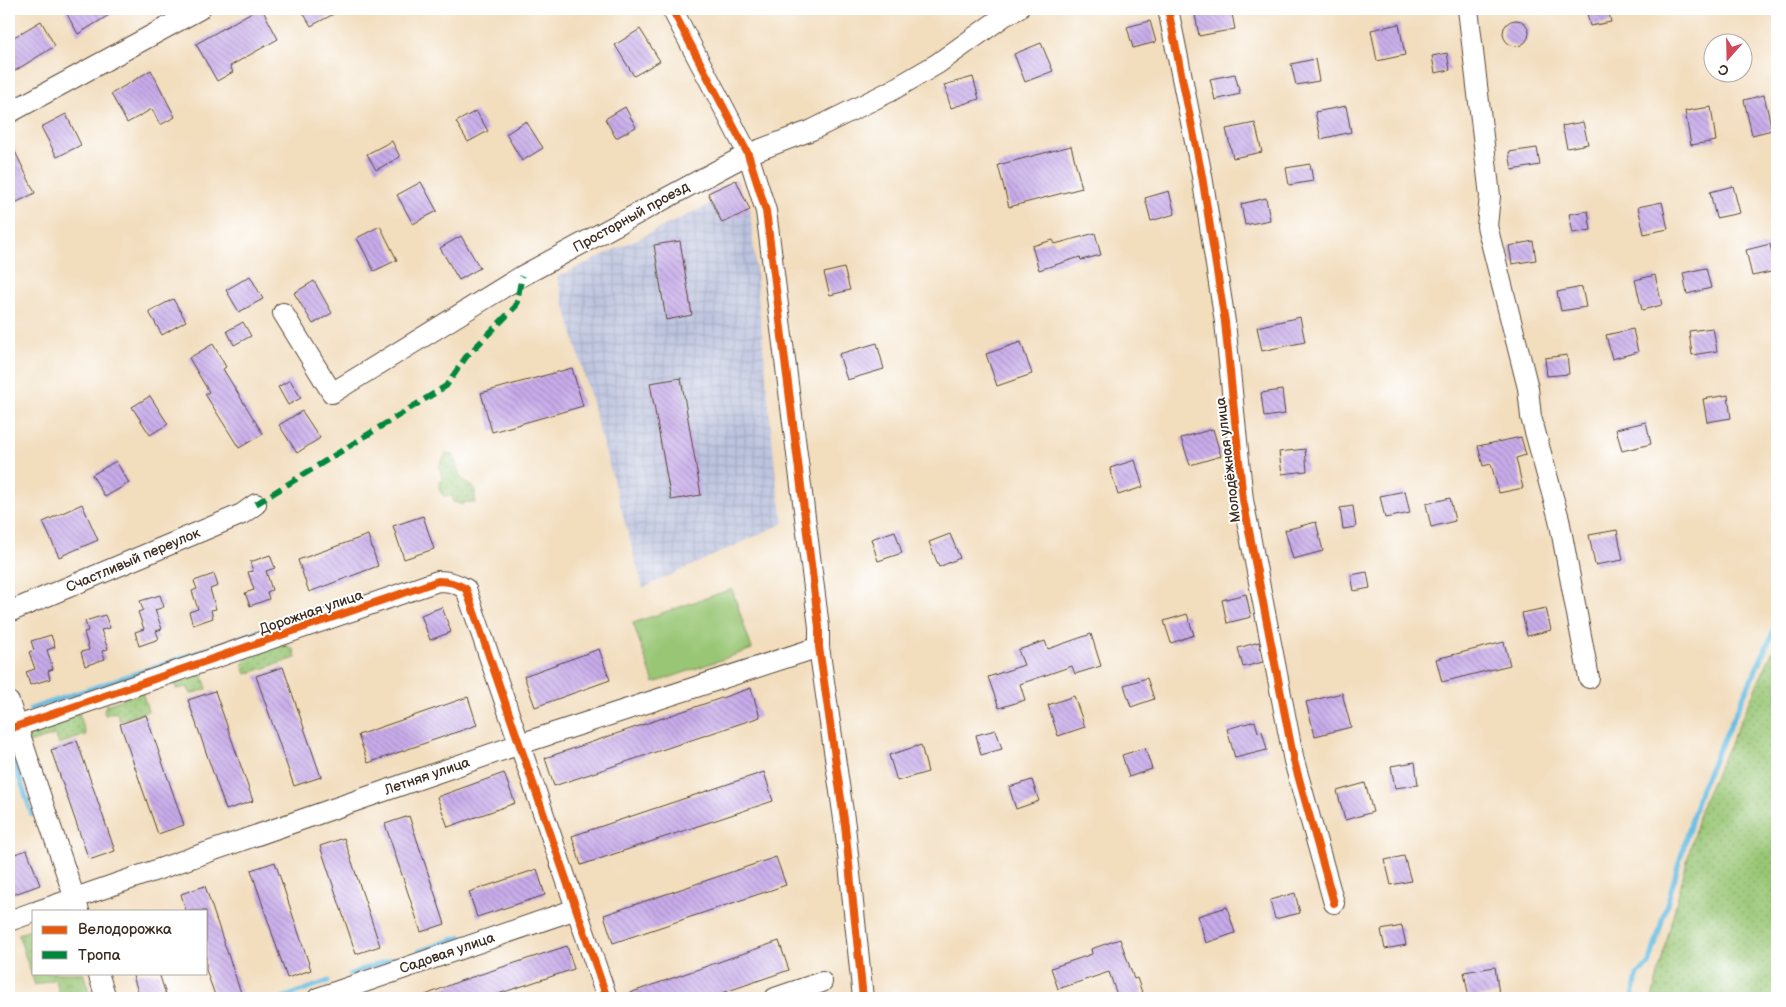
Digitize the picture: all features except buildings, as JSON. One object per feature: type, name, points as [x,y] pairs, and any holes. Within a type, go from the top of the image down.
[{"type":"street","points":[[9,112],[200,9]]},
{"type":"street","points":[[672,9],[748,154],[766,211],[819,627],[819,646],[845,826],[863,998]]},
{"type":"street","name":"Просторный проезд","points":[[283,313],[332,392],[522,276],[748,154],[812,130],[889,92],[937,64],[1004,16],[1018,9]]},
{"type":"street","name":"Молодёжная улица","points":[[1168,9],[1202,176],[1219,284],[1247,519],[1294,762],[1334,903]]},
{"type":"street","points":[[1468,9],[1490,196],[1487,226],[1528,388],[1531,417],[1559,519],[1589,678]]},
{"type":"street","name":"Счастливый переулок","points":[[9,612],[242,514],[256,504]]},
{"type":"street","name":"Дорожная улица","points":[[13,728],[438,581],[450,581],[466,589],[607,998]]},
{"type":"street","name":"Летняя улица","points":[[44,910],[77,904],[520,744],[819,646]]},
{"type":"street","points":[[9,702],[13,728],[77,904]]},
{"type":"street","name":"Садовая улица","points":[[318,998],[576,909]]},
{"type":"street","points":[[9,921],[32,913]]},
{"type":"street","points":[[98,974],[106,998]]},
{"type":"street","points":[[775,998],[822,982]]},
{"type":"shaded area","points":[[713,203],[722,223],[750,210],[776,479],[784,523],[643,588],[557,277]]},
{"type":"green space","points":[[446,454],[453,455],[461,478],[475,489],[475,503],[465,502],[463,505],[453,502],[452,496],[444,496],[440,492],[439,486],[442,479],[439,465]]},
{"type":"green space","points":[[732,589],[752,649],[654,683],[633,623]]},
{"type":"green space","points":[[1777,642],[1777,998],[1652,998],[1701,806]]},
{"type":"green space","points":[[285,644],[294,650],[296,658],[246,674],[243,666],[248,654]]},
{"type":"green space","points":[[202,673],[207,689],[191,694],[187,687],[176,689],[174,681]]},
{"type":"green space","points":[[142,692],[148,711],[120,721],[116,712],[105,715],[106,705]]},
{"type":"green space","points":[[79,713],[86,735],[59,744],[55,735],[28,743],[27,733]]},
{"type":"green space","points":[[32,930],[32,974],[83,974],[90,994],[77,998],[61,998],[55,979],[35,985],[18,934]]},
{"type":"waterway","points":[[30,709],[290,621]]},
{"type":"waterway","points":[[1633,998],[1637,975],[1649,965],[1701,788],[1777,624]]},
{"type":"waterway","points":[[10,749],[32,815]]},
{"type":"waterway","points":[[419,951],[461,937]]},
{"type":"waterway","points":[[350,974],[395,958]]},
{"type":"waterway","points":[[282,998],[328,981]]},
{"type":"marked path","points":[[256,504],[446,386],[466,357],[516,306],[522,276]]},
{"type":"cycle path","points":[[672,9],[748,154],[766,211],[819,627],[819,647],[845,826],[863,998]]},
{"type":"cycle path","points":[[1168,9],[1202,176],[1225,322],[1243,500],[1294,761],[1334,903]]},
{"type":"cycle path","points":[[9,729],[438,581],[459,585],[466,589],[607,998]]}]
